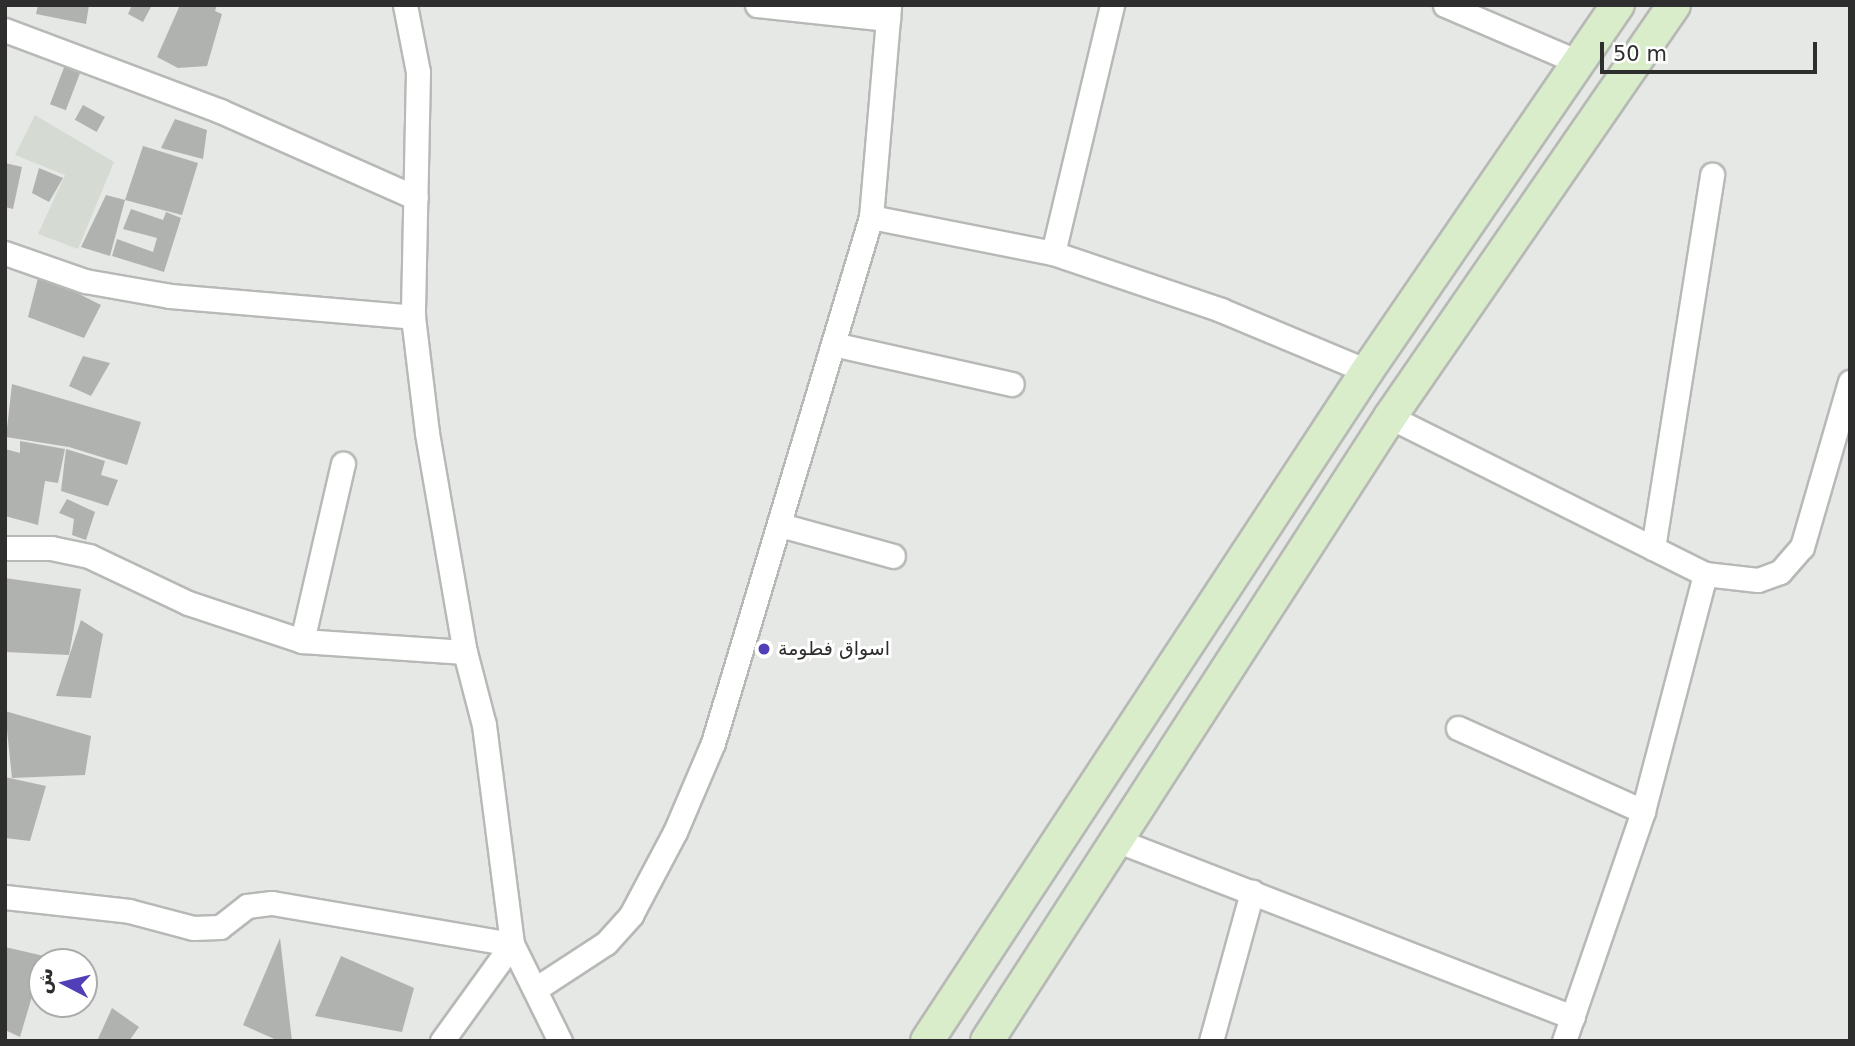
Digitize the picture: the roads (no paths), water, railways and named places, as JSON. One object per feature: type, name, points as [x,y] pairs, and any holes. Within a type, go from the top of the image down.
[{"type":"street","points":[[405,5],[418,72],[413,317],[427,433],[465,652],[484,725],[512,944],[537,988],[560,1041]]},
{"type":"street","points":[[537,988],[606,943],[631,915],[669,844],[713,743],[871,217],[889,12],[757,5]]},
{"type":"street","points":[[1053,253],[1112,5]]},
{"type":"street","points":[[1444,5],[1580,63]]},
{"type":"street","points":[[927,1041],[1367,370],[1618,5]]},
{"type":"street","points":[[987,1041],[1390,417],[1674,5]]},
{"type":"street","points":[[5,30],[220,111],[416,198]]},
{"type":"street","points":[[1653,548],[1712,175]]},
{"type":"street","points":[[871,217],[1053,253],[1221,310],[1367,370]]},
{"type":"street","points":[[6,254],[85,281],[170,296],[413,317]]},
{"type":"street","points":[[833,344],[1013,384]]},
{"type":"street","points":[[1390,417],[1705,574],[1758,580],[1780,572],[1797,557],[1850,382]]},
{"type":"street","points":[[302,641],[343,464]]},
{"type":"street","points":[[1273,512],[1313,536]]},
{"type":"street","points":[[780,525],[893,556]]},
{"type":"street","points":[[5,548],[51,548],[89,556],[188,604],[302,641],[465,652]]},
{"type":"street","points":[[1564,1041],[1643,811],[1705,574]]},
{"type":"street","points":[[1458,728],[1643,811]]},
{"type":"street","points":[[1116,840],[1573,1017]]},
{"type":"street","points":[[1211,1041],[1252,892]]},
{"type":"street","points":[[5,897],[129,911],[193,928],[220,928],[247,906],[272,903],[512,944]]},
{"type":"street","points":[[442,1041],[512,944]]},
{"type":"place","name":"اسواق فطومة","points":[[764,649]]}]
